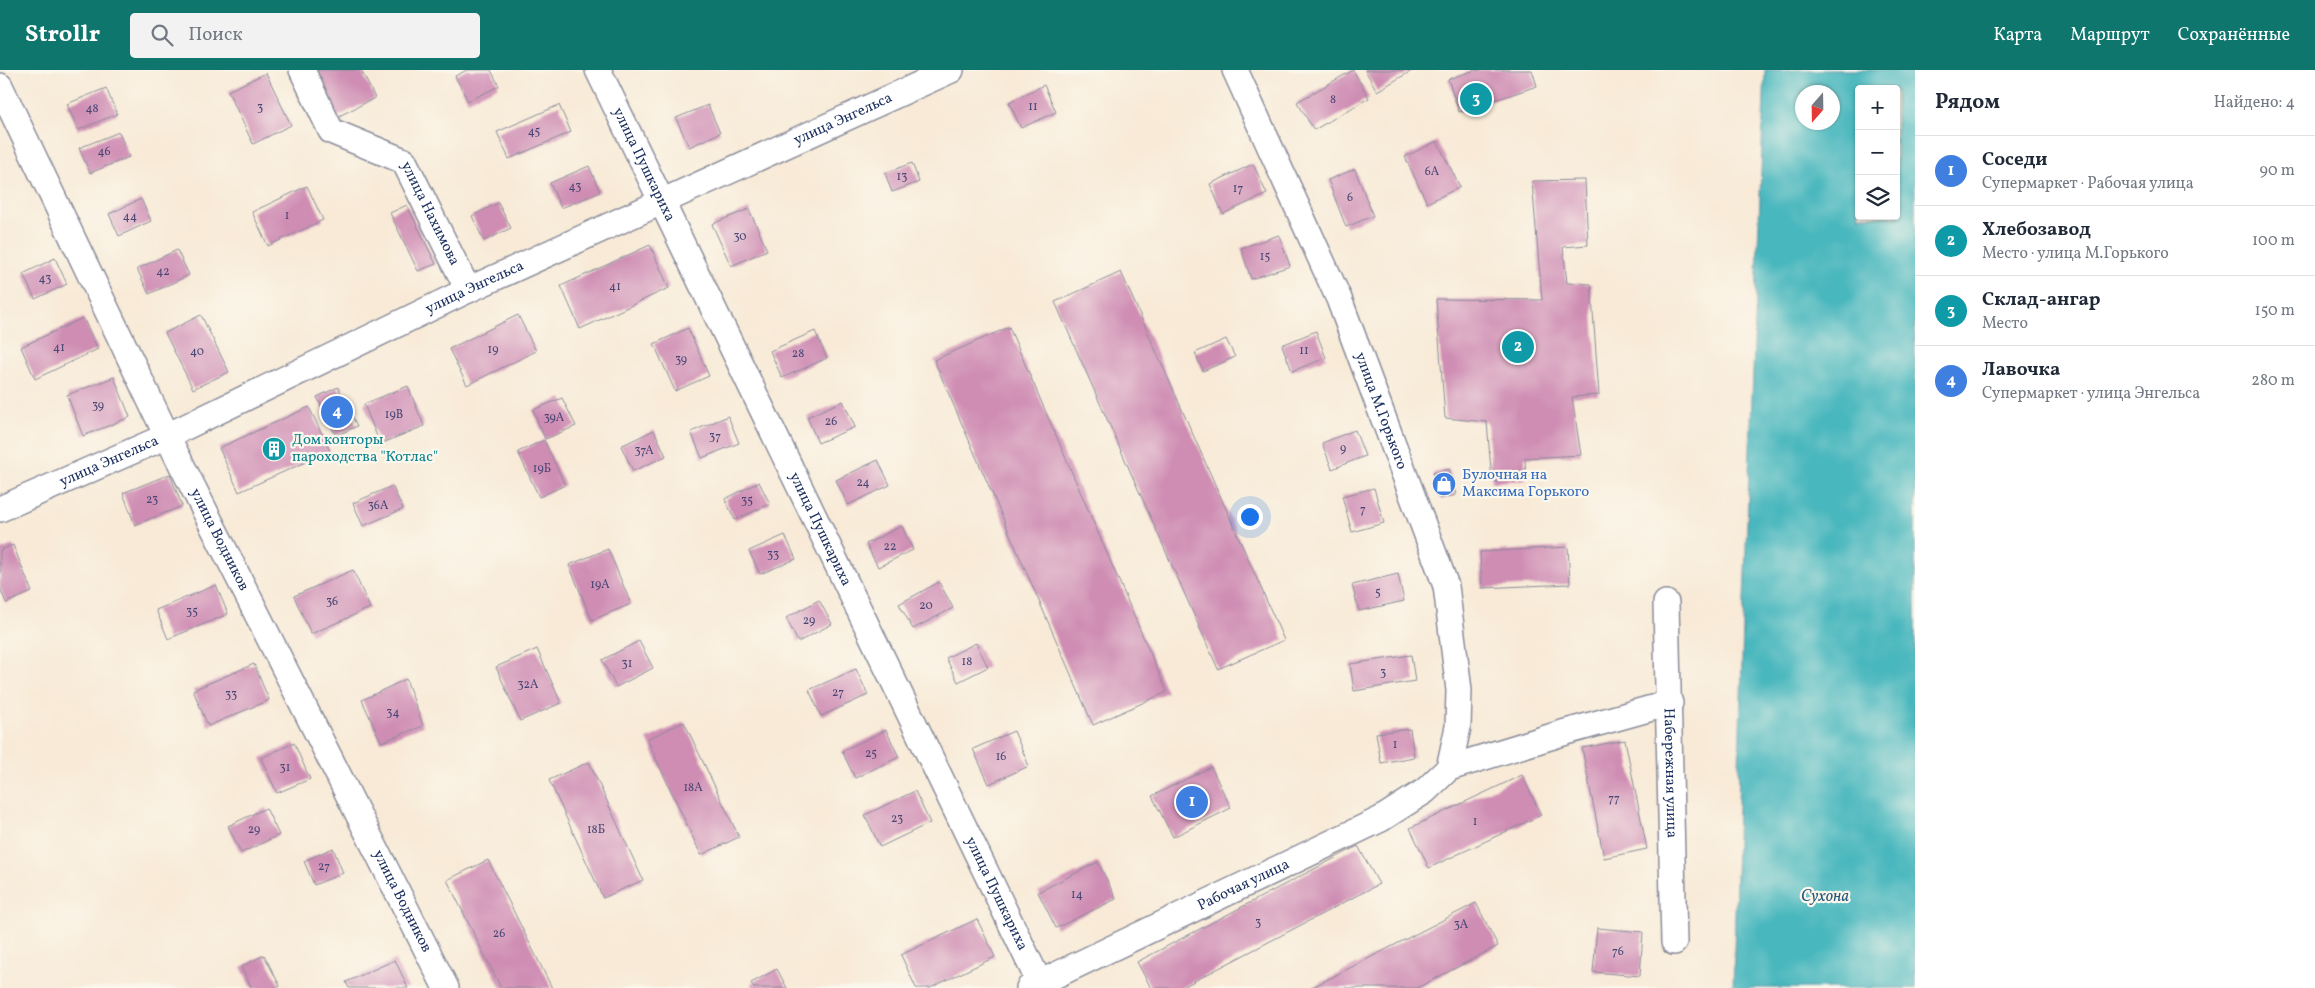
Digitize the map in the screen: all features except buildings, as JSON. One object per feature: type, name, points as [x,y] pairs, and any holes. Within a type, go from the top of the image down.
[{"type":"street","name":"улица Нахимова","points":[[302,70],[331,131],[404,162],[468,290]]},
{"type":"street","name":"улица Пушкариха","points":[[598,70],[1037,986]]},
{"type":"street","name":"улица Энгельса","points":[[0,509],[167,436],[468,290],[663,203],[951,70]]},
{"type":"street","name":"улица М.Горького","points":[[1235,70],[1339,299],[1446,586],[1459,690],[1458,727],[1449,768]]},
{"type":"street","name":"улица Водников","points":[[0,86],[167,436],[446,988]]},
{"type":"street","name":"Набережная улица","points":[[1666,603],[1670,703],[1674,942]]},
{"type":"street","points":[[1449,768],[1566,732],[1670,703]]},
{"type":"street","name":"Рабочая улица","points":[[1037,986],[1382,819],[1425,791],[1449,768]]},
{"type":"water","name":"Сухона","points":[[1765,70],[1915,70],[1915,988],[1733,988],[1743,624]]},
{"type":"place","name":"Склад-ангар","points":[[1476,99]]},
{"type":"place","name":"Хлебозавод","points":[[1518,347]]},
{"type":"place","name":"Лавочка","points":[[337,412]]},
{"type":"place","name":"Дом конторы пароходства \"Котлас\"","points":[[274,449]]},
{"type":"place","name":"Булочная на Максима Горького","points":[[1444,484]]},
{"type":"place","name":"Соседи","points":[[1192,802]]}]
